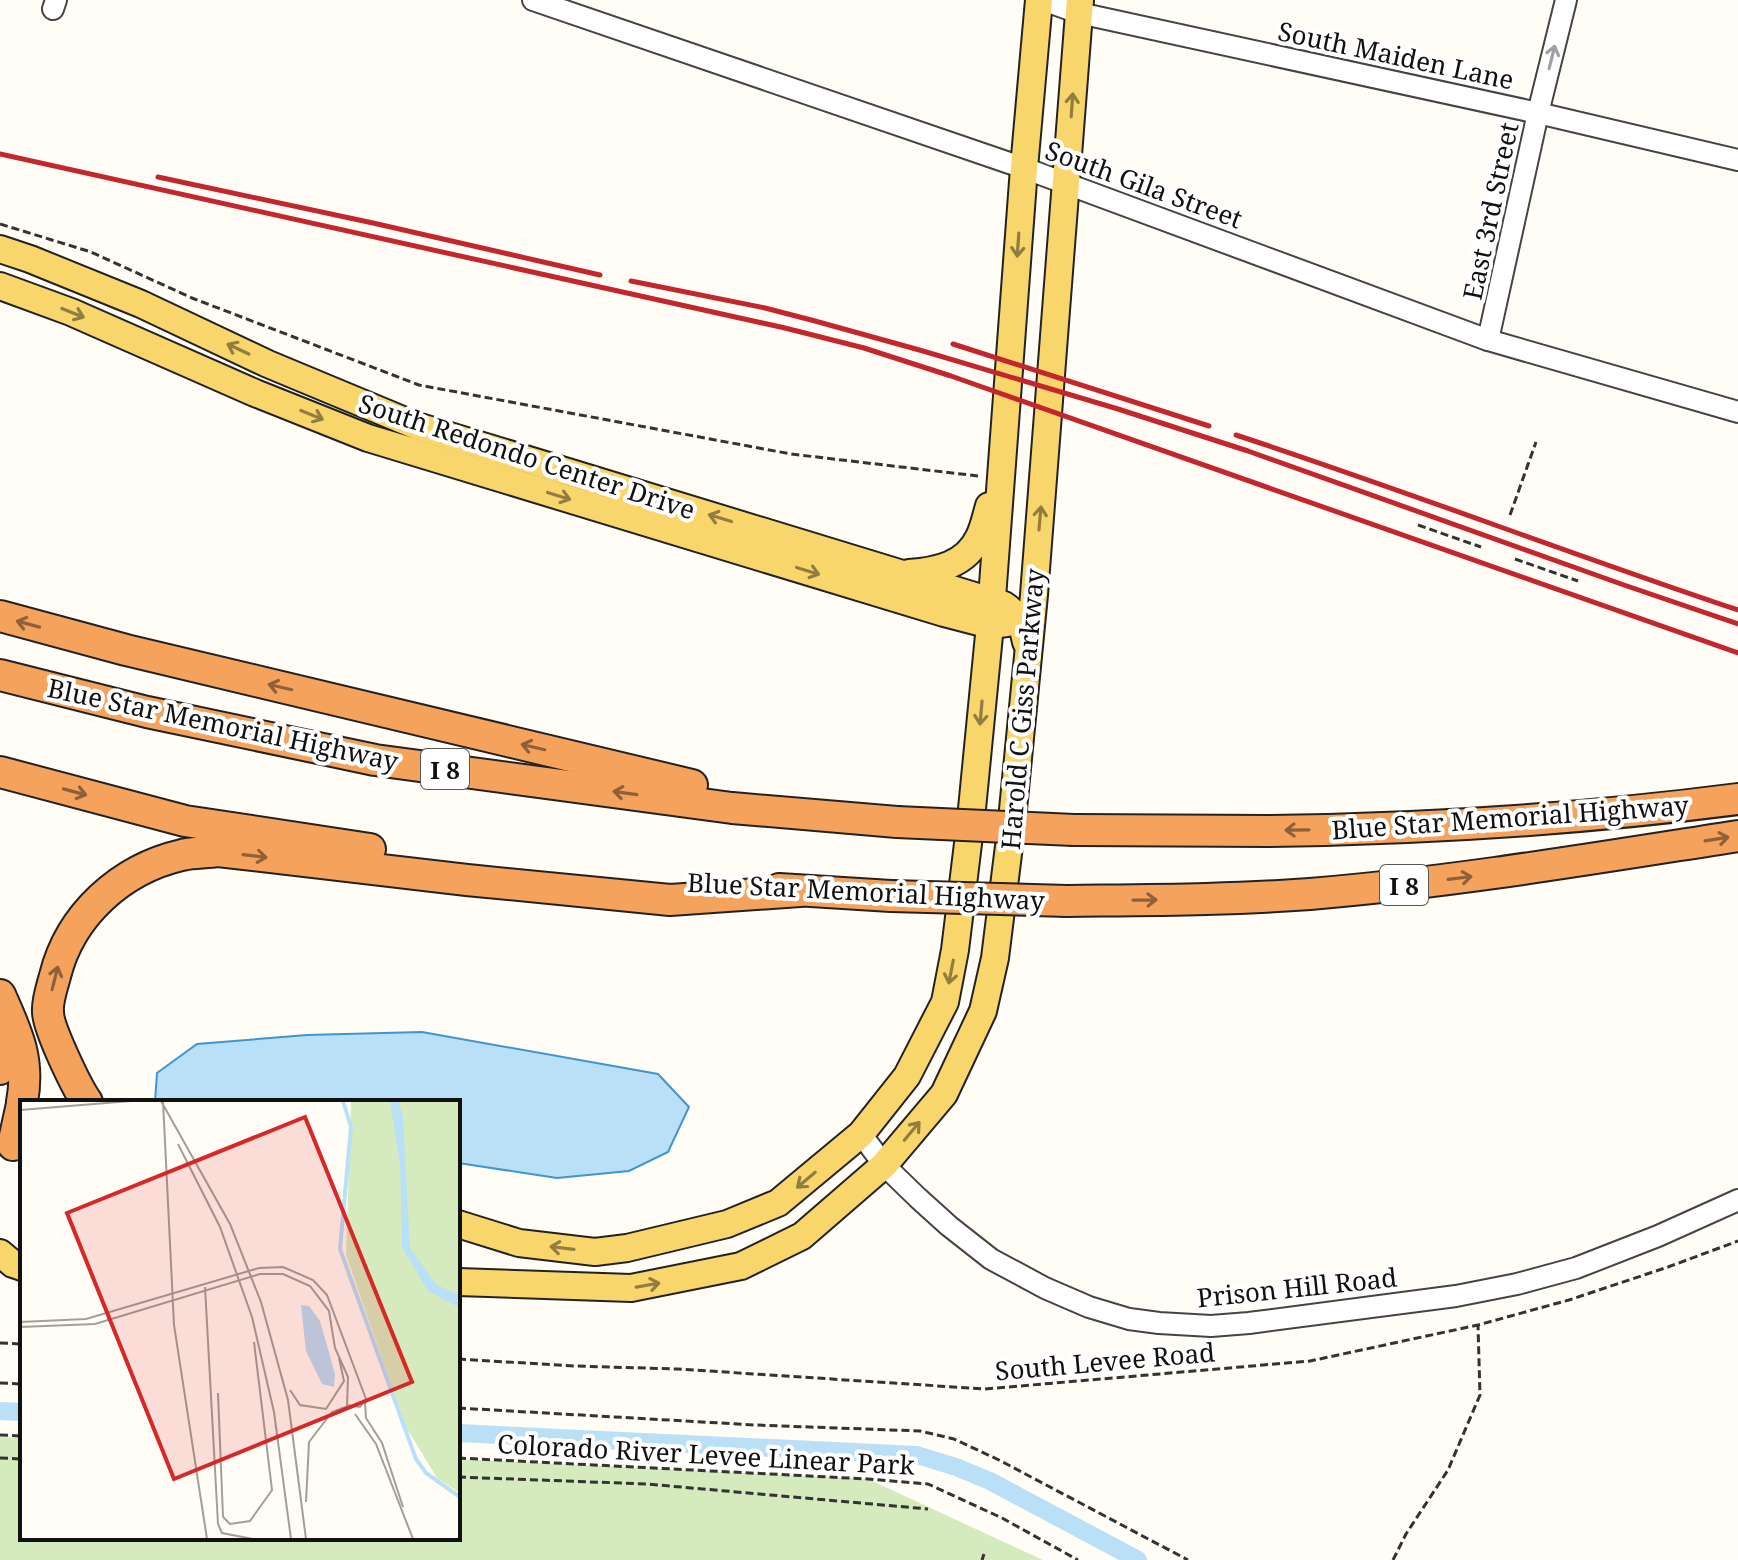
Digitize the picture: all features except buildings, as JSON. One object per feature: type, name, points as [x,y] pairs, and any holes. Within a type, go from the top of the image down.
[{"type":"highway","points":[[0,616],[141,654],[827,817]]},
{"type":"highway","name":"Blue Star Memorial Highway","points":[[0,675],[147,712],[375,760],[732,808],[897,822],[1074,830],[1270,831],[1425,825],[1661,809],[1738,799]]},
{"type":"highway","name":"Blue Star Memorial Highway","points":[[0,772],[185,821],[463,863],[891,896],[1067,901],[1309,894],[1506,872],[1738,836]]},
{"type":"highway","points":[[62,1100],[45,1050],[47,1014],[59,960],[74,931],[95,903],[125,877],[183,855],[218,851],[670,900],[800,891]]},
{"type":"highway","points":[[0,996],[0,1069]]},
{"type":"highway","points":[[0,996],[20,1039],[24,1056],[26,1081],[23,1100]]},
{"type":"highway","points":[[47,1014],[63,1056],[86,1100]]},
{"type":"highway","points":[[8,1149],[20,1110]]},
{"type":"main road","name":"Harold C Giss Parkway","points":[[460,1225],[519,1243],[595,1252],[627,1248],[727,1224],[778,1203],[861,1134],[907,1076],[945,1002],[957,936],[991,613],[992,472],[1041,0]]},
{"type":"main road","name":"Harold C Giss Parkway","points":[[460,1282],[631,1288],[741,1266],[802,1236],[884,1165],[944,1094],[983,1011],[995,958],[1011,830],[1034,595],[1079,6]]},
{"type":"main road","name":"South Redondo Center Drive","points":[[0,249],[141,304],[268,364],[417,426],[902,574],[991,613]]},
{"type":"main road","name":"South Redondo Center Drive","points":[[0,286],[71,312],[255,393],[368,438],[944,613],[991,613],[1004,605],[1018,617]]},
{"type":"main road","points":[[902,574],[933,571],[956,563],[970,550],[979,538],[992,472]]},
{"type":"main road","points":[[1028,653],[1023,626],[1018,617],[1034,595]]},
{"type":"main road","points":[[944,613],[975,651],[984,680]]},
{"type":"main road","points":[[0,1253],[20,1266]]},
{"type":"street","name":"South Gila Street","points":[[533,0],[1024,168],[1488,340],[1738,412]]},
{"type":"street","name":"South Maiden Lane","points":[[1041,0],[1079,6],[1738,160]]},
{"type":"street","name":"East 3rd Street","points":[[1488,340],[1566,0]]},
{"type":"street","name":"Prison Hill Road","points":[[861,1134],[884,1165],[949,1226],[991,1259],[1089,1307],[1129,1319],[1159,1323],[1211,1326],[1249,1323],[1456,1296],[1517,1284],[1576,1268],[1738,1200]]},
{"type":"path","points":[[0,224],[91,252],[192,298],[419,385],[791,454],[992,472]]},
{"type":"path","points":[[1510,515],[1536,442]]},
{"type":"path","points":[[1418,525],[1481,547]]},
{"type":"path","points":[[1515,559],[1578,581]]},
{"type":"path","name":"South Levee Road","points":[[460,1359],[678,1369],[985,1389],[1310,1361],[1478,1325],[1569,1300],[1738,1241]]},
{"type":"path","points":[[1393,1560],[1406,1534],[1448,1470],[1480,1395],[1478,1325]]},
{"type":"path","points":[[0,1343],[20,1344]]},
{"type":"path","points":[[0,1383],[20,1384]]},
{"type":"path","points":[[460,1408],[920,1431],[954,1439],[988,1454],[1188,1560]]},
{"type":"path","points":[[0,1435],[20,1436]]},
{"type":"path","points":[[0,1458],[20,1459]]},
{"type":"path","name":"Colorado River Levee Linear Park","points":[[460,1458],[928,1484],[1002,1518],[1078,1560]]},
{"type":"path","points":[[460,1477],[647,1484],[928,1509]]},
{"type":"path","points":[[982,1560],[984,1554]]},
{"type":"green space","points":[[0,1437],[20,1438],[20,1540],[460,1540],[460,1459],[868,1479],[1043,1560],[0,1560]]},
{"type":"water","points":[[422,1032],[658,1074],[689,1107],[668,1152],[629,1171],[557,1178],[460,1163],[460,1100],[155,1100],[157,1073],[197,1044],[307,1035]]},
{"type":"waterway","points":[[0,1411],[20,1412]]},
{"type":"waterway","points":[[460,1433],[917,1455],[990,1481],[1138,1560]]},
{"type":"railway","points":[[0,154],[864,348],[1738,653]]},
{"type":"railway","points":[[158,177],[600,275]]},
{"type":"railway","points":[[631,281],[815,321],[1118,409],[1248,451],[1738,624]]},
{"type":"railway","points":[[953,344],[1209,426]]},
{"type":"railway","points":[[1236,435],[1738,610]]}]
